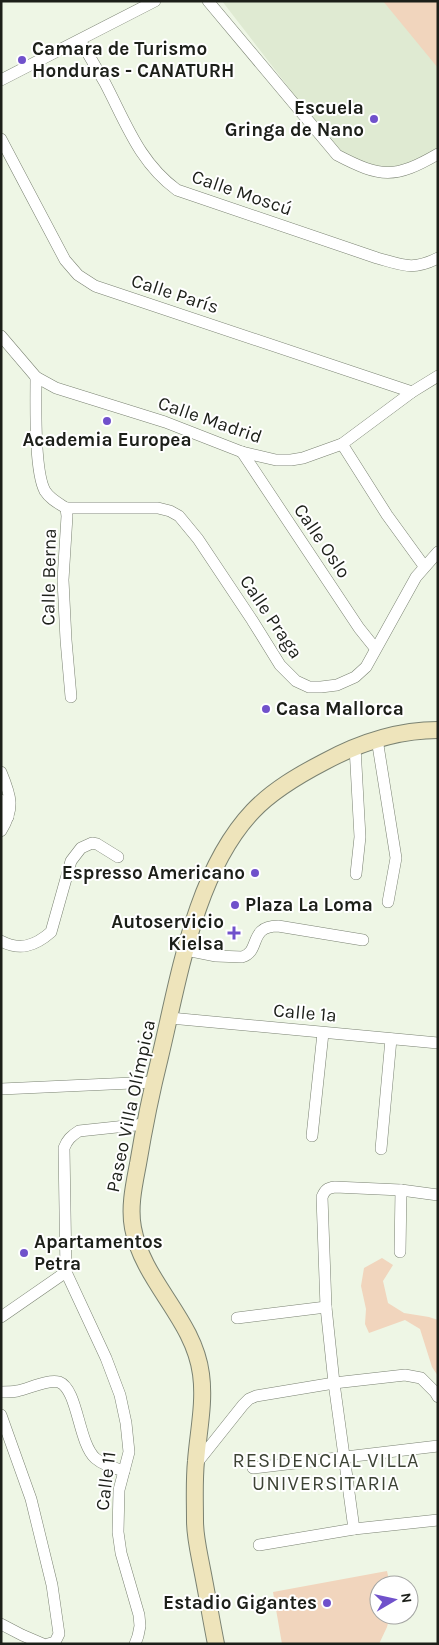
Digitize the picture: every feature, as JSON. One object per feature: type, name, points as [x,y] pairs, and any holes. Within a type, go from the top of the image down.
[{"type":"main road","name":"Paseo Villa Olímpica","points":[[216,1644],[195,1524],[196,1464],[202,1392],[197,1353],[188,1332],[141,1256],[133,1228],[131,1206],[154,1082],[186,950],[205,891],[226,848],[254,810],[296,776],[346,750],[377,739],[400,734],[438,730]]},
{"type":"street","points":[[1,80],[155,1]]},
{"type":"street","points":[[208,1],[337,155],[356,165],[382,173],[399,173],[438,154]]},
{"type":"street","name":"Calle Moscú","points":[[80,40],[138,147],[153,169],[177,190],[405,266],[425,265],[438,258]]},
{"type":"street","name":"Calle París","points":[[1,139],[65,260],[78,275],[95,286],[412,392]]},
{"type":"street","name":"Calle Madrid","points":[[1,336],[36,377],[56,388],[165,422],[242,452],[276,460],[291,460],[342,444],[412,392],[438,376]]},
{"type":"street","name":"Calle Berna","points":[[36,377],[38,454],[44,488],[49,497],[66,508],[67,516],[63,580],[71,698]]},
{"type":"street","points":[[342,444],[424,566]]},
{"type":"street","name":"Calle Oslo","points":[[242,452],[359,628],[375,648]]},
{"type":"street","name":"Calle Praga","points":[[66,508],[158,508],[180,516],[242,604],[280,665],[296,682],[309,687],[337,684],[355,677],[366,667],[416,577],[438,552]]},
{"type":"street","points":[[377,739],[396,858],[388,902]]},
{"type":"street","points":[[355,747],[360,837],[356,874]]},
{"type":"street","points":[[1,772],[10,796],[11,807],[1,831]]},
{"type":"street","points":[[1,800],[8,818]]},
{"type":"street","points":[[1,941],[11,946],[22,947],[38,941],[51,932],[71,861],[80,848],[88,844],[96,844],[118,857]]},
{"type":"street","points":[[186,950],[216,956],[246,956],[262,929],[269,926],[362,940]]},
{"type":"street","name":"Calle 1a","points":[[170,1018],[438,1043]]},
{"type":"street","points":[[312,1136],[323,1033]]},
{"type":"street","points":[[382,1149],[391,1039]]},
{"type":"street","points":[[1,1089],[154,1082]]},
{"type":"street","points":[[1,1317],[66,1272],[64,1148],[66,1142],[79,1131],[145,1124]]},
{"type":"street","points":[[354,1529],[343,1457],[326,1307],[322,1197],[324,1191],[334,1187],[401,1190],[438,1195]]},
{"type":"street","points":[[400,1252],[401,1190]]},
{"type":"street","name":"Calle 11","points":[[66,1272],[106,1358],[120,1395],[126,1423],[129,1452],[119,1490],[118,1532],[121,1552],[139,1615],[140,1626],[135,1644]]},
{"type":"street","points":[[237,1318],[326,1307]]},
{"type":"street","points":[[196,1464],[248,1399],[266,1394],[334,1383],[405,1375],[421,1378],[438,1397]]},
{"type":"street","points":[[1,1392],[17,1391],[50,1382],[58,1382],[70,1393],[85,1441],[92,1454],[101,1462],[124,1471]]},
{"type":"street","points":[[1,1415],[31,1499],[52,1585],[60,1634],[55,1642],[48,1644]]},
{"type":"street","points":[[254,1468],[438,1446]]},
{"type":"street","points":[[259,1545],[354,1529],[438,1520]]},
{"type":"street","points":[[1,1624],[43,1644]]},
{"type":"shaded area","name":"Escuela Gringa de Nano","points":[[222,1],[438,1],[438,154],[399,173],[337,155],[286,84]]},
{"type":"shaded area","points":[[383,1],[438,1],[438,68]]},
{"type":"shaded area","points":[[382,1258],[393,1265],[383,1281],[388,1303],[404,1313],[438,1320],[438,1376],[432,1367],[420,1329],[405,1320],[369,1333],[365,1324],[366,1309],[361,1286],[364,1268]]},
{"type":"shaded area","name":"Estadio Gigantes","points":[[387,1571],[388,1575],[369,1575],[369,1625],[388,1625],[387,1627],[379,1644],[282,1644],[273,1592]]},
{"type":"place","name":"Camara de Turismo Honduras - CANATURH","points":[[22,60]]},
{"type":"place","name":"Escuela Gringa de Nano","points":[[374,119]]},
{"type":"place","name":"Academia Europea","points":[[107,421]]},
{"type":"place","name":"Casa Mallorca","points":[[266,709]]},
{"type":"place","name":"Espresso Americano","points":[[255,873]]},
{"type":"place","name":"Plaza La Loma","points":[[235,905]]},
{"type":"place","name":"Autoservicio Kielsa","points":[[234,933]]},
{"type":"place","name":"Apartamentos Petra","points":[[24,1253]]},
{"type":"place","name":"Estadio Gigantes","points":[[327,1603]]},
{"type":"district","name":"RESIDENCIAL VILLA UNIVERSITARIA","points":[[326,1472]]}]
